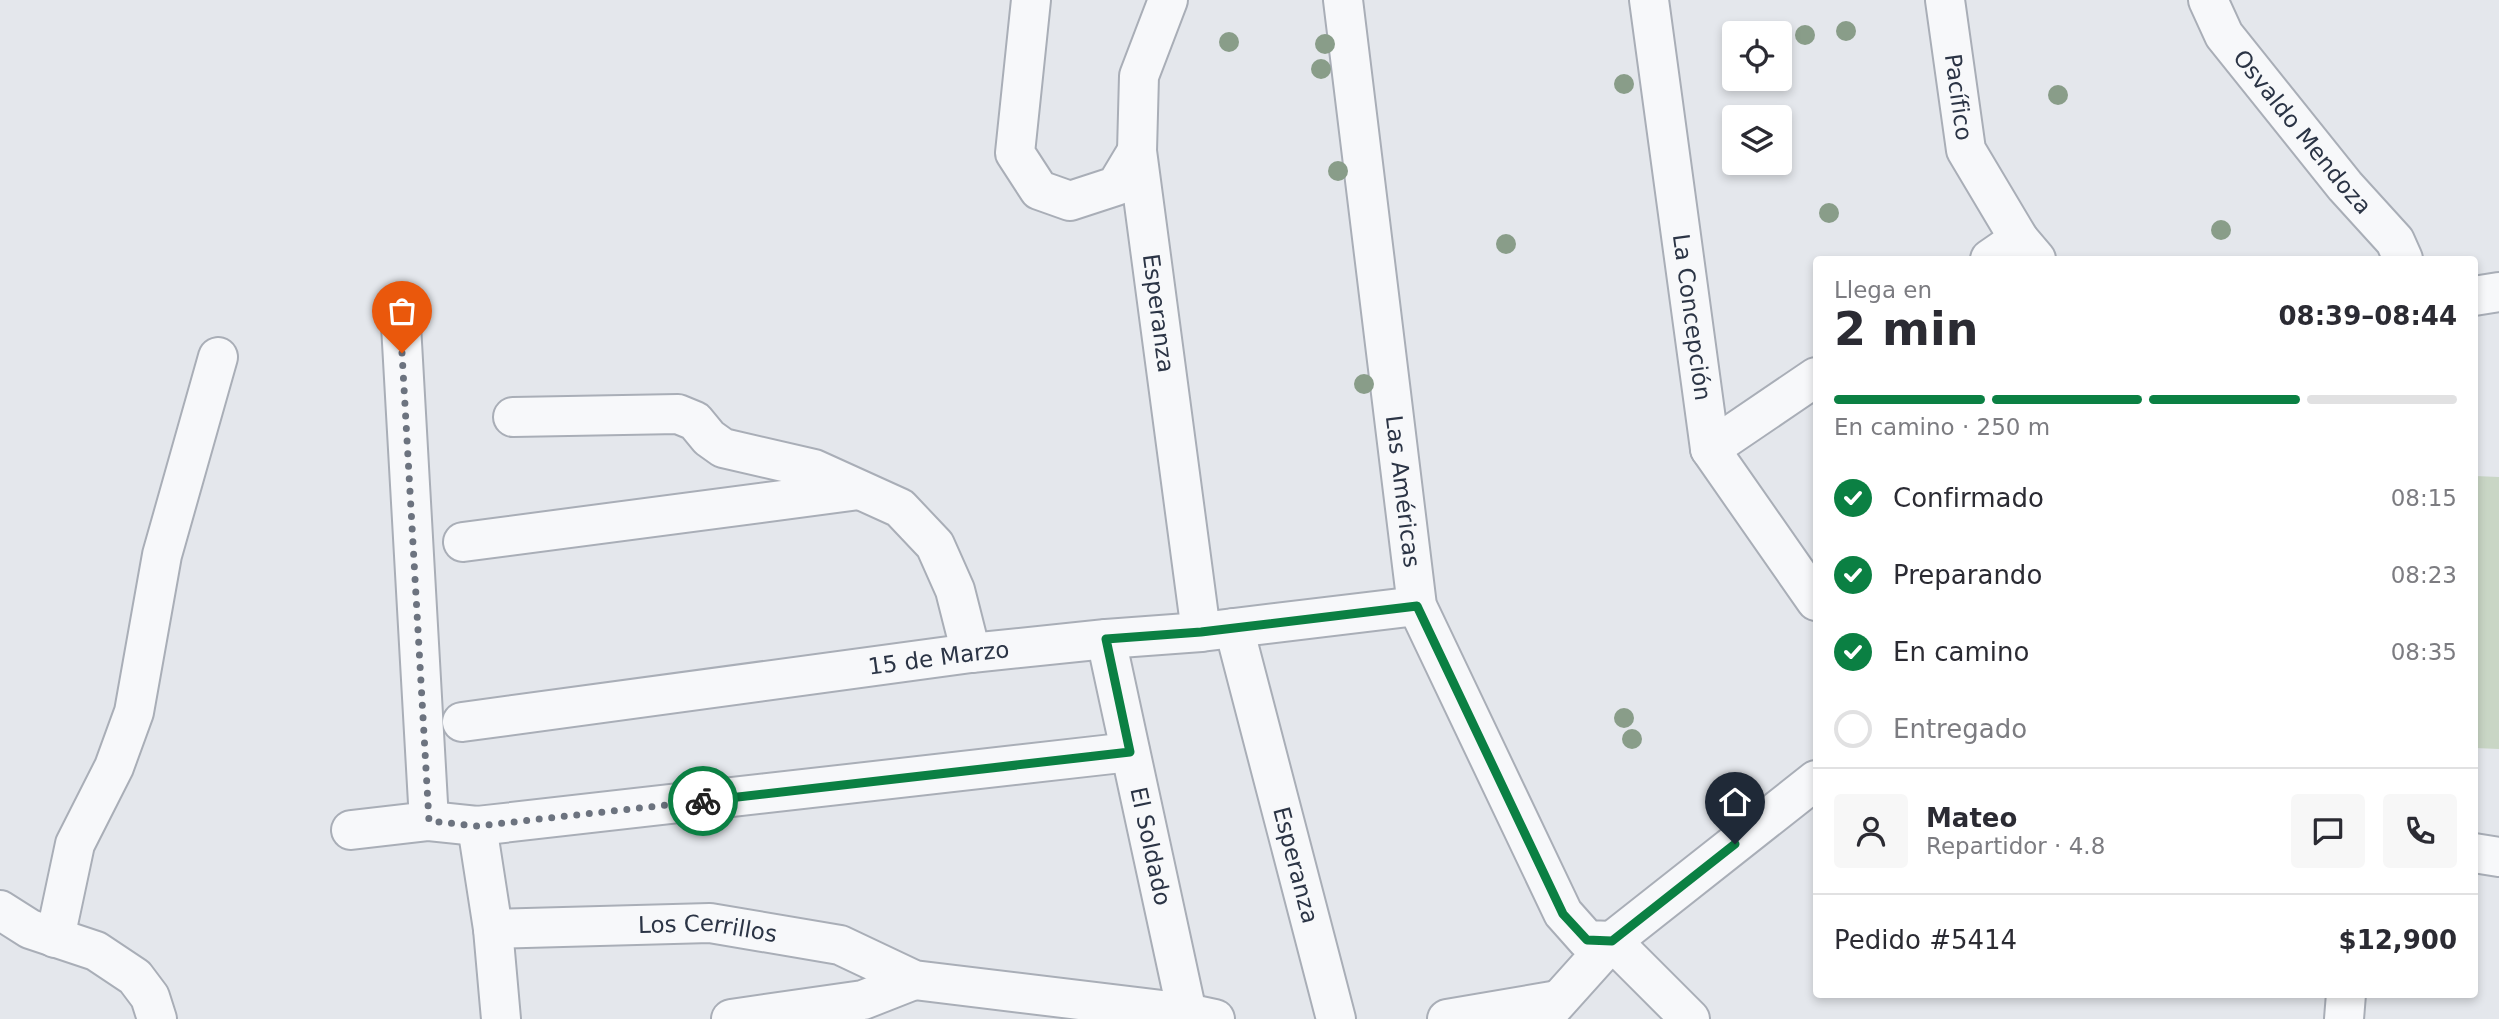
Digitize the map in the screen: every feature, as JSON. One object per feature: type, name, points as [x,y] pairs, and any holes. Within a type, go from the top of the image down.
[{"type":"street","points":[[1031,0],[1015,153],[1040,190],[1070,201],[1116,186],[1137,151]]},
{"type":"street","name":"Esperanza","points":[[1168,0],[1139,76],[1137,151],[1218,630],[1336,1019]]},
{"type":"street","name":"Las Américas","points":[[1343,0],[1417,606],[1563,914],[1587,940],[1612,941]]},
{"type":"street","name":"La Concepción","points":[[1650,0],[1710,449],[1813,597]]},
{"type":"street","name":"Pacífico","points":[[1945,0],[1966,150],[2015,252]]},
{"type":"street","name":"Osvaldo Mendoza","points":[[2208,0],[2224,35],[2346,186],[2395,241],[2402,256]]},
{"type":"street","points":[[2478,295],[2499,292]]},
{"type":"street","points":[[401,325],[429,821]]},
{"type":"street","points":[[55,938],[75,844],[114,766],[134,712],[162,555],[218,357]]},
{"type":"street","points":[[1710,449],[1813,379]]},
{"type":"street","points":[[513,417],[678,414],[695,421],[709,438],[723,448],[814,469],[900,508],[935,545],[956,590],[971,653]]},
{"type":"street","points":[[463,542],[859,490]]},
{"type":"street","name":"15 de Marzo","points":[[462,722],[971,653],[1218,630],[1417,606]]},
{"type":"street","name":"El Soldado","points":[[1106,639],[1130,752],[1201,1016]]},
{"type":"street","points":[[351,830],[429,821],[477,826],[1130,752]]},
{"type":"street","points":[[1447,1019],[1550,1010],[1612,941],[1813,782]]},
{"type":"street","points":[[477,826],[493,929],[501,1019]]},
{"type":"street","points":[[2478,854],[2499,857]]},
{"type":"street","points":[[0,910],[30,929],[96,951],[135,977],[150,997],[157,1019]]},
{"type":"street","name":"Los Cerrillos","points":[[493,929],[710,923],[840,945],[914,980],[992,1004],[1201,1016]]},
{"type":"street","points":[[1612,941],[1690,1019]]},
{"type":"street","name":"Los Cerrillos","points":[[731,1019],[863,1000],[914,980]]},
{"type":"street","points":[[2344,1019],[2346,998]]},
{"type":"green space","points":[[2478,476],[2499,477],[2499,749],[2478,748]]},
{"type":"way so far","points":[[402,353],[429,821],[477,826],[703,801]]},
{"type":"route","points":[[703,801],[1130,752],[1106,639],[1201,632],[1417,606],[1563,914],[1587,940],[1612,941],[1735,844]]}]
